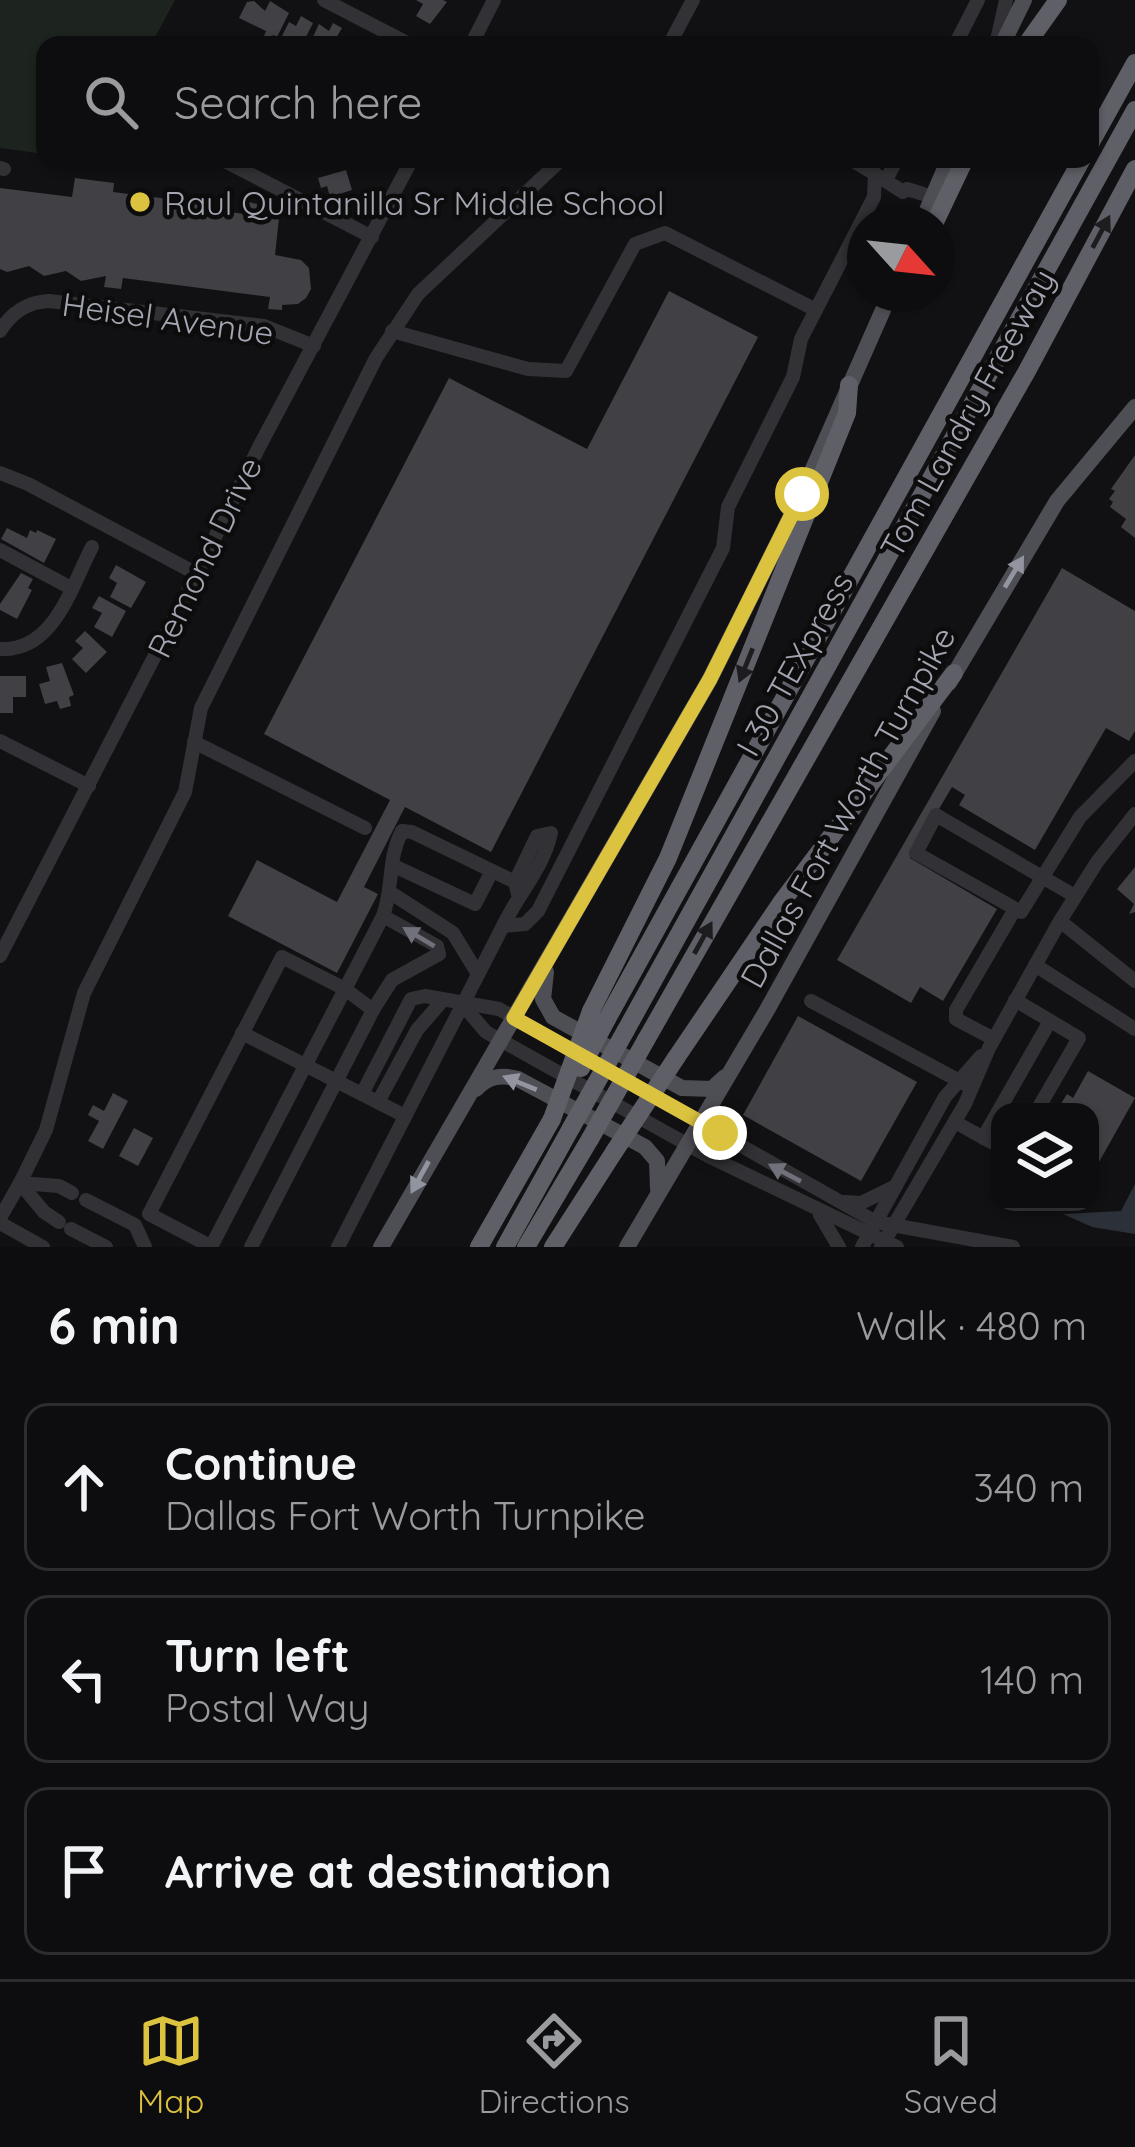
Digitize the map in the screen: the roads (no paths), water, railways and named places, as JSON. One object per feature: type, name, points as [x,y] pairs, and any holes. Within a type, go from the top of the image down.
[{"type":"highway","points":[[1032,36],[1058,0]]},
{"type":"highway","points":[[1099,128],[1135,63]]},
{"type":"highway","name":"I 30 TEXpress","points":[[505,1247],[1135,110]]},
{"type":"highway","points":[[944,204],[961,168]]},
{"type":"highway","name":"Tom Landry Freeway","points":[[478,1247],[553,1119],[599,1015],[1077,168]]},
{"type":"highway","name":"Tom Landry Freeway","points":[[526,1247],[1027,371],[1135,169]]},
{"type":"highway","points":[[599,1015],[683,824],[847,413],[849,385]]},
{"type":"highway","points":[[553,1247],[768,921],[954,673]]},
{"type":"main road","points":[[1004,36],[1024,0]]},
{"type":"main road","points":[[930,204],[945,168]]},
{"type":"main road","points":[[381,1247],[710,679],[802,494],[882,312]]},
{"type":"main road","name":"Dallas Fort Worth Turnpike","points":[[627,1247],[690,1145],[954,673],[1057,501],[1135,407]]},
{"type":"main road","points":[[556,949],[543,980],[543,999],[553,1017],[682,1088],[712,1089],[732,1072]]},
{"type":"main road","points":[[458,1108],[483,1081],[502,1075],[518,1079],[645,1148],[657,1162],[660,1178],[655,1202]]},
{"type":"street","points":[[324,0],[394,36]]},
{"type":"street","points":[[476,36],[494,0]]},
{"type":"street","points":[[674,36],[693,0]]},
{"type":"street","points":[[959,36],[977,0]]},
{"type":"street","points":[[1000,36],[1006,0]]},
{"type":"street","points":[[238,168],[371,237]]},
{"type":"street","name":"Remond Drive","points":[[0,956],[257,449],[407,168]]},
{"type":"street","points":[[44,1247],[0,1221],[46,1130],[84,993],[185,791],[201,708],[392,331],[418,294],[552,168]]},
{"type":"street","points":[[866,168],[904,192],[933,197]]},
{"type":"street","points":[[509,926],[525,924],[538,911],[723,548],[728,507],[793,376],[800,340],[889,168]]},
{"type":"street","points":[[392,331],[528,369],[566,371],[635,244],[665,233],[816,310]]},
{"type":"street","name":"Heisel Avenue","points":[[7,318],[34,302],[50,301],[263,326],[314,346]]},
{"type":"street","points":[[0,473],[197,574]]},
{"type":"street","points":[[0,649],[18,649],[39,639],[53,623],[92,547]]},
{"type":"street","points":[[0,550],[71,588]]},
{"type":"street","points":[[0,740],[88,786]]},
{"type":"street","points":[[194,742],[365,828]]},
{"type":"street","points":[[1075,896],[1042,877],[936,815],[916,853],[1021,912],[1042,877],[1080,818],[1135,761]]},
{"type":"street","points":[[878,1241],[892,1228],[955,1122],[966,1084],[1075,896],[1135,814]]},
{"type":"street","points":[[373,1010],[345,989],[282,957],[149,1214],[212,1247],[305,1065],[345,989],[383,916],[391,893],[389,854],[402,831],[492,871],[516,888],[527,888],[551,833],[563,825],[578,832]]},
{"type":"street","points":[[392,865],[475,904],[492,871]]},
{"type":"street","points":[[338,1247],[462,1004],[509,926],[516,888]]},
{"type":"street","points":[[391,893],[453,933],[478,974]]},
{"type":"street","points":[[991,1043],[956,1019],[956,1010],[1015,909]]},
{"type":"street","points":[[251,1247],[392,980],[439,954],[436,946],[383,916]]},
{"type":"street","points":[[1060,921],[1135,981]]},
{"type":"street","points":[[1035,965],[1135,1029]]},
{"type":"street","points":[[362,1094],[411,999],[425,996],[499,1010],[842,1202],[878,1241]]},
{"type":"street","points":[[378,1102],[418,1030],[443,1000]]},
{"type":"street","points":[[1016,1000],[1079,1039],[1041,1103]]},
{"type":"street","points":[[811,1001],[966,1084]]},
{"type":"street","points":[[462,1004],[486,1032],[500,1040],[878,1241]]},
{"type":"street","points":[[983,1138],[1050,1021]]},
{"type":"street","points":[[242,1033],[405,1116]]},
{"type":"street","points":[[878,1241],[896,1186],[945,1097],[966,1084]]},
{"type":"street","points":[[955,1122],[991,1142]]},
{"type":"street","points":[[20,1183],[59,1186],[135,1225],[145,1247]]},
{"type":"street","points":[[20,1183],[44,1212],[106,1247]]},
{"type":"street","points":[[842,1202],[861,1203],[896,1186]]},
{"type":"street","points":[[914,1192],[914,1216],[930,1234]]},
{"type":"street","points":[[817,1211],[839,1247]]},
{"type":"street","points":[[892,1228],[1013,1247]]},
{"type":"place","name":"Raul Quintanilla Sr Middle School","points":[[140,202]]}]
